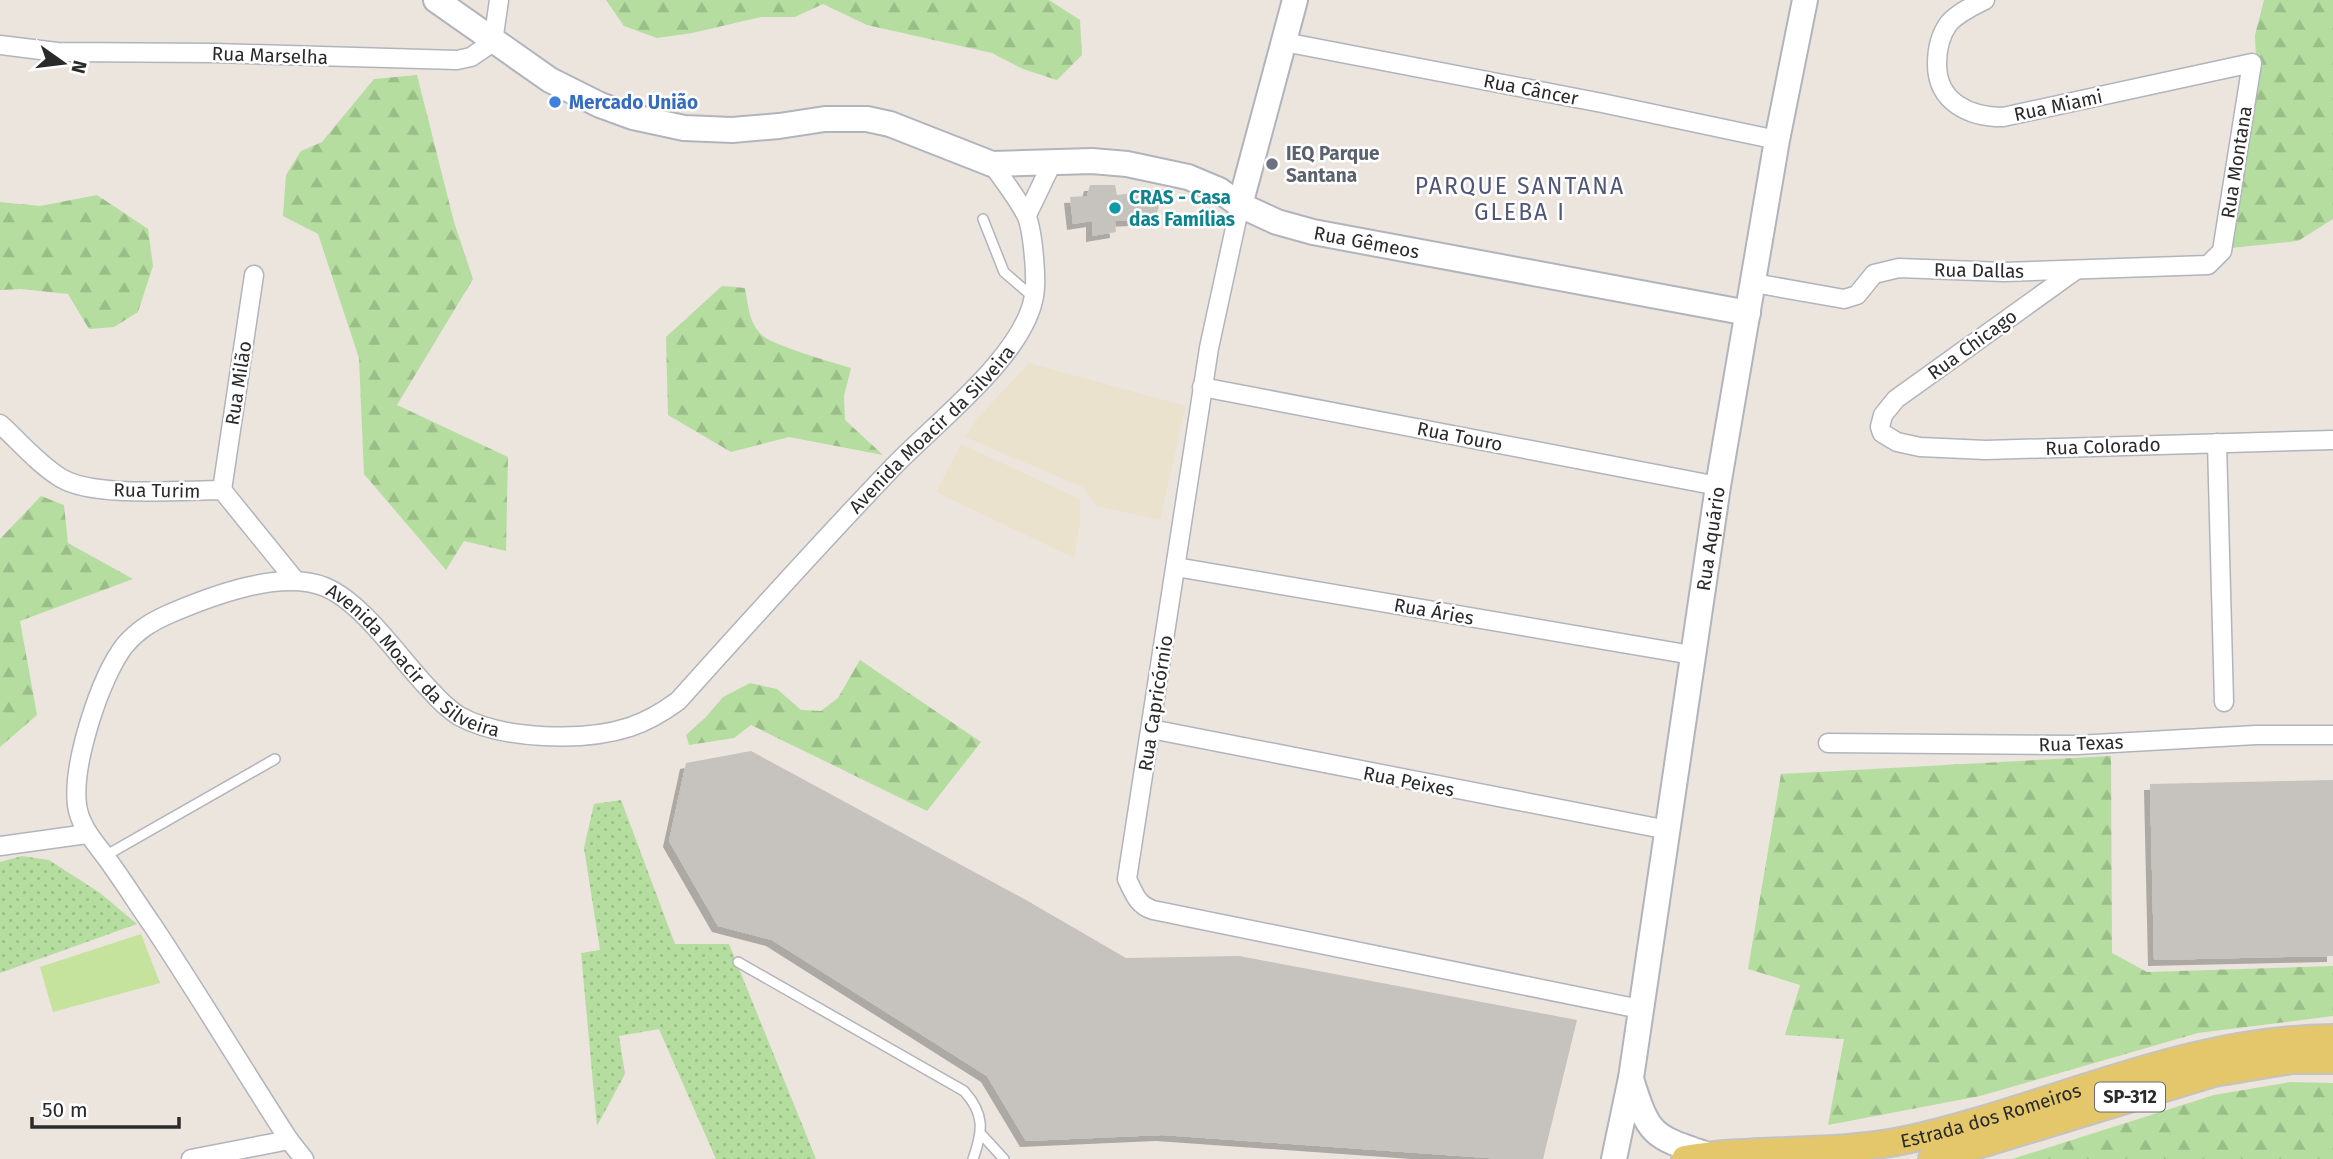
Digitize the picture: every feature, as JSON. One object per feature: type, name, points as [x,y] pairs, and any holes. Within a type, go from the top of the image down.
[{"type":"main road","name":"Estrada dos Romeiros","points":[[1702,1158],[1835,1149],[1904,1140],[1962,1126],[2209,1051],[2277,1040],[2333,1038]]},
{"type":"main road","name":"Estrada dos Romeiros","points":[[1932,1159],[2214,1073],[2292,1060],[2333,1060]]},
{"type":"street","points":[[436,0],[494,42],[573,93],[600,106],[657,124],[732,130],[825,119],[867,119],[890,124],[992,164]]},
{"type":"street","points":[[494,42],[499,0]]},
{"type":"street","name":"Rua Capricórnio","points":[[1295,0],[1240,205],[1214,320],[1127,879],[1137,900],[1145,908],[1640,1009]]},
{"type":"street","name":"Rua Aquário","points":[[1614,1159],[1631,1078],[1718,486],[1777,140],[1805,0]]},
{"type":"street","name":"Rua Miami","points":[[1985,0],[1950,23],[1939,40],[1937,75],[1942,89],[1954,105],[1966,111],[2003,117],[2252,63]]},
{"type":"street","name":"Rua Marselha","points":[[0,45],[57,52],[215,53],[457,60],[471,57],[494,42]]},
{"type":"street","name":"Rua Câncer","points":[[1284,42],[1602,103],[1777,140]]},
{"type":"street","name":"Rua Montana","points":[[2215,259],[2222,251],[2252,63]]},
{"type":"street","points":[[1027,215],[1053,161]]},
{"type":"street","name":"Rua Gêmeos","points":[[992,164],[1092,161],[1160,170],[1201,181],[1240,205],[1276,222],[1313,232],[1748,313]]},
{"type":"street","name":"Avenida Moacir da Silveira","points":[[304,1159],[289,1140],[155,929],[87,834],[77,805],[80,758],[92,715],[109,673],[124,647],[145,625],[171,614],[265,583],[295,580],[325,587],[349,601],[433,694],[458,715],[500,729],[544,736],[596,735],[629,727],[656,716],[678,701],[895,464],[993,366],[1014,342],[1028,319],[1036,281],[1027,215],[992,164]]},
{"type":"street","name":"Rua Dallas","points":[[1754,283],[1844,299],[1857,295],[1874,275],[1899,268],[2004,272],[2076,270],[2208,265],[2215,259]]},
{"type":"street","name":"Rua Chicago","points":[[1880,427],[1883,415],[1896,399],[2076,270]]},
{"type":"street","name":"Rua Milão","points":[[222,490],[254,275]]},
{"type":"street","name":"Rua Touro","points":[[1202,387],[1718,486]]},
{"type":"street","name":"Rua Turim","points":[[0,424],[62,479],[79,485],[119,490],[222,490],[295,580]]},
{"type":"street","name":"Rua Colorado","points":[[1880,427],[1888,438],[1907,445],[1986,450],[2333,440]]},
{"type":"street","points":[[2217,443],[2224,702]]},
{"type":"street","name":"Rua Áries","points":[[1176,567],[1692,655]]},
{"type":"street","name":"Rua Peixes","points":[[1151,729],[1668,830]]},
{"type":"street","name":"Rua Texas","points":[[1828,743],[2077,745],[2256,735],[2333,735]]},
{"type":"street","points":[[0,846],[87,834]]},
{"type":"street","points":[[1631,1078],[1641,1111],[1649,1126],[1660,1136],[1702,1158]]},
{"type":"street","points":[[191,1159],[289,1140]]},
{"type":"lane","points":[[983,219],[1004,272],[1034,298]]},
{"type":"lane","points":[[105,856],[275,759]]},
{"type":"lane","points":[[738,962],[964,1091],[975,1105],[982,1135],[1004,1159]]},
{"type":"lane","points":[[973,1159],[982,1135]]},
{"type":"shaded area","points":[[1029,363],[1186,406],[1160,520],[1096,506],[1084,488],[965,437],[977,419]]},
{"type":"shaded area","points":[[961,444],[1080,499],[1080,524],[1074,558],[936,492]]},
{"type":"green space","points":[[606,0],[1049,0],[1080,20],[1082,55],[1057,80],[1023,69],[992,53],[867,25],[823,4],[795,17],[761,17],[657,38],[624,26]]},
{"type":"green space","points":[[2264,0],[2333,0],[2333,219],[2298,241],[2231,248],[2257,84],[2255,35]]},
{"type":"green space","points":[[417,75],[454,222],[473,279],[397,405],[508,457],[506,551],[464,541],[446,570],[364,474],[359,358],[318,234],[283,216],[286,175],[301,151],[322,142],[374,79]]},
{"type":"green space","points":[[97,195],[148,229],[153,266],[138,312],[114,327],[89,329],[68,294],[21,289],[0,290],[0,202],[40,206]]},
{"type":"green space","points":[[722,286],[745,288],[752,319],[762,335],[768,339],[851,368],[844,396],[845,420],[883,455],[789,437],[731,452],[668,415],[666,337]]},
{"type":"green space","points":[[41,496],[64,505],[68,543],[133,579],[20,621],[37,715],[0,747],[0,539]]},
{"type":"green space","points":[[860,660],[981,742],[927,811],[751,725],[734,738],[689,745],[686,735],[723,697],[750,683],[777,689],[801,710],[821,711],[838,698]]},
{"type":"green space","points":[[2111,756],[2112,953],[2147,972],[2333,966],[2333,1016],[2198,1033],[1980,1096],[1828,1125],[1844,1039],[1785,1035],[1800,985],[1748,969],[1781,774]]},
{"type":"green space","points":[[621,800],[675,944],[729,944],[816,1159],[716,1159],[659,1029],[619,1036],[625,1074],[597,1126],[581,953],[600,950],[584,848],[594,804]]},
{"type":"green space","points":[[22,856],[49,860],[100,893],[137,924],[0,973],[0,862]]},
{"type":"green space","points":[[141,934],[160,983],[53,1012],[40,967]]},
{"type":"green space","points":[[2291,1082],[2333,1083],[2333,1159],[2012,1159],[2214,1095]]},
{"type":"building","name":"CRAS - Casa das Famílias","points":[[1090,185],[1115,185],[1117,195],[1164,189],[1155,219],[1115,221],[1116,232],[1092,236],[1092,221],[1073,224],[1070,197],[1087,196]]},
{"type":"building","points":[[751,751],[1026,900],[1126,958],[1239,956],[1577,1020],[1543,1159],[1502,1159],[1162,1135],[1026,1141],[987,1076],[772,940],[718,926],[669,841],[686,763]]},
{"type":"building","points":[[2333,780],[2333,956],[2154,960],[2150,784]]},
{"type":"place","name":"Mercado União","points":[[555,102]]},
{"type":"place","name":"IEQ Parque Santana","points":[[1272,164]]},
{"type":"place","name":"CRAS - Casa das Famílias","points":[[1115,208]]},
{"type":"district","name":"PARQUE SANTANA GLEBA I","points":[[1520,199]]}]
